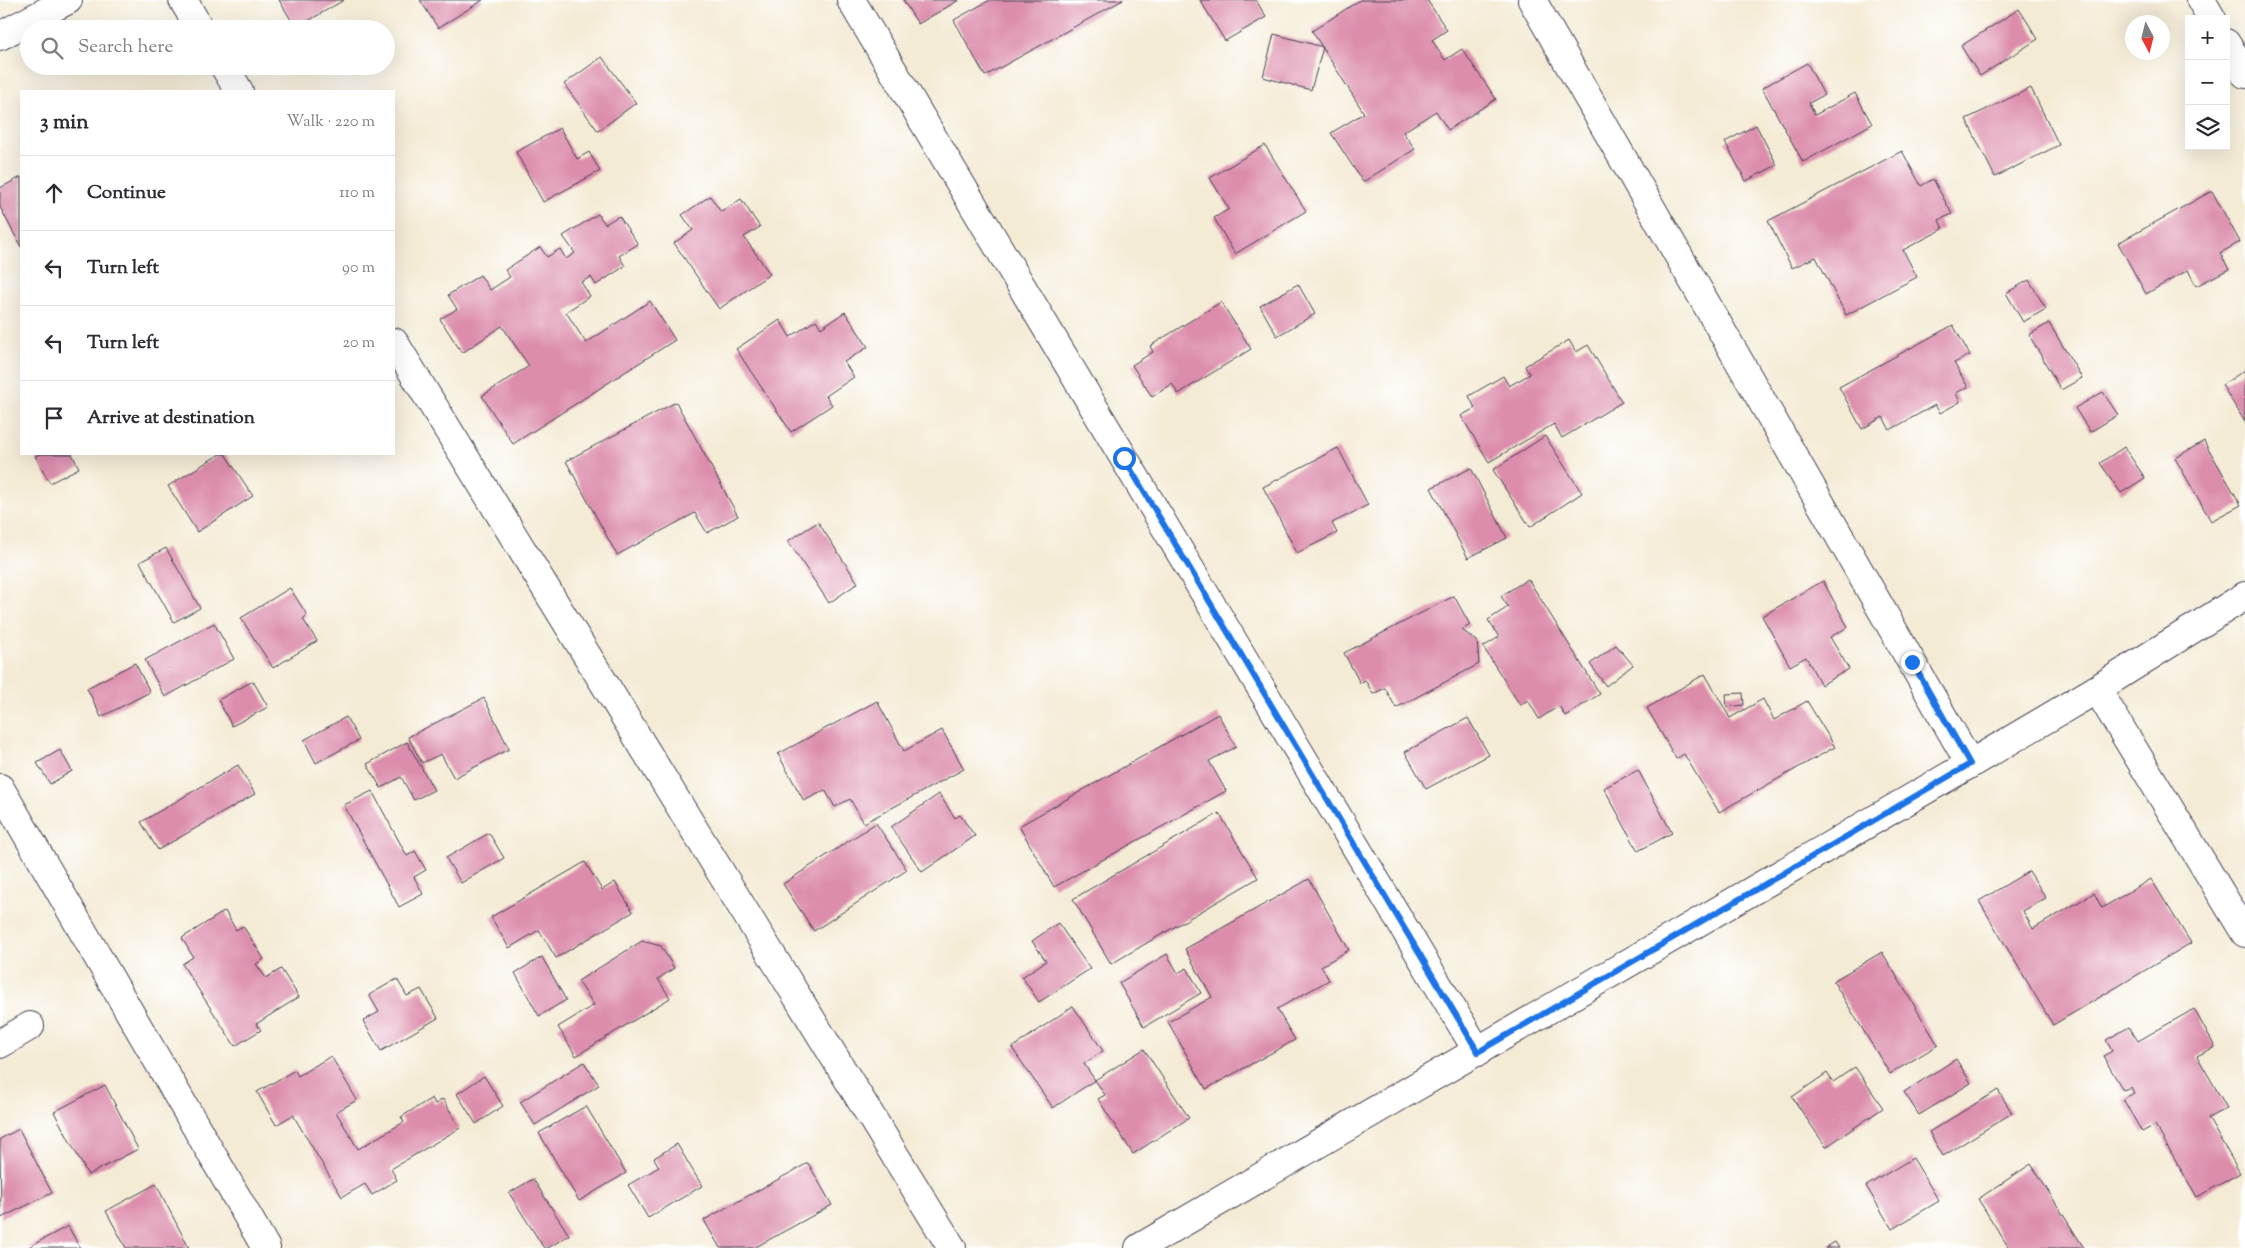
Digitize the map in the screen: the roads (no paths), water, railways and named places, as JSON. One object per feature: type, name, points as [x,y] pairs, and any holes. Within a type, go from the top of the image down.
[{"type":"street","points":[[30,20],[68,0]]},
{"type":"street","points":[[183,0],[195,20]]},
{"type":"street","points":[[851,0],[1478,1052]]},
{"type":"street","points":[[1532,0],[1970,764]]},
{"type":"street","points":[[2201,0],[2210,15]]},
{"type":"street","points":[[0,36],[20,25]]},
{"type":"street","points":[[2230,50],[2245,74]]},
{"type":"street","points":[[229,75],[238,90]]},
{"type":"street","points":[[395,344],[952,1248]]},
{"type":"street","points":[[1139,1248],[1970,764],[2097,689],[2245,596]]},
{"type":"street","points":[[2097,689],[2245,933]]},
{"type":"street","points":[[0,788],[266,1248]]},
{"type":"street","points":[[0,1044],[30,1026]]}]
